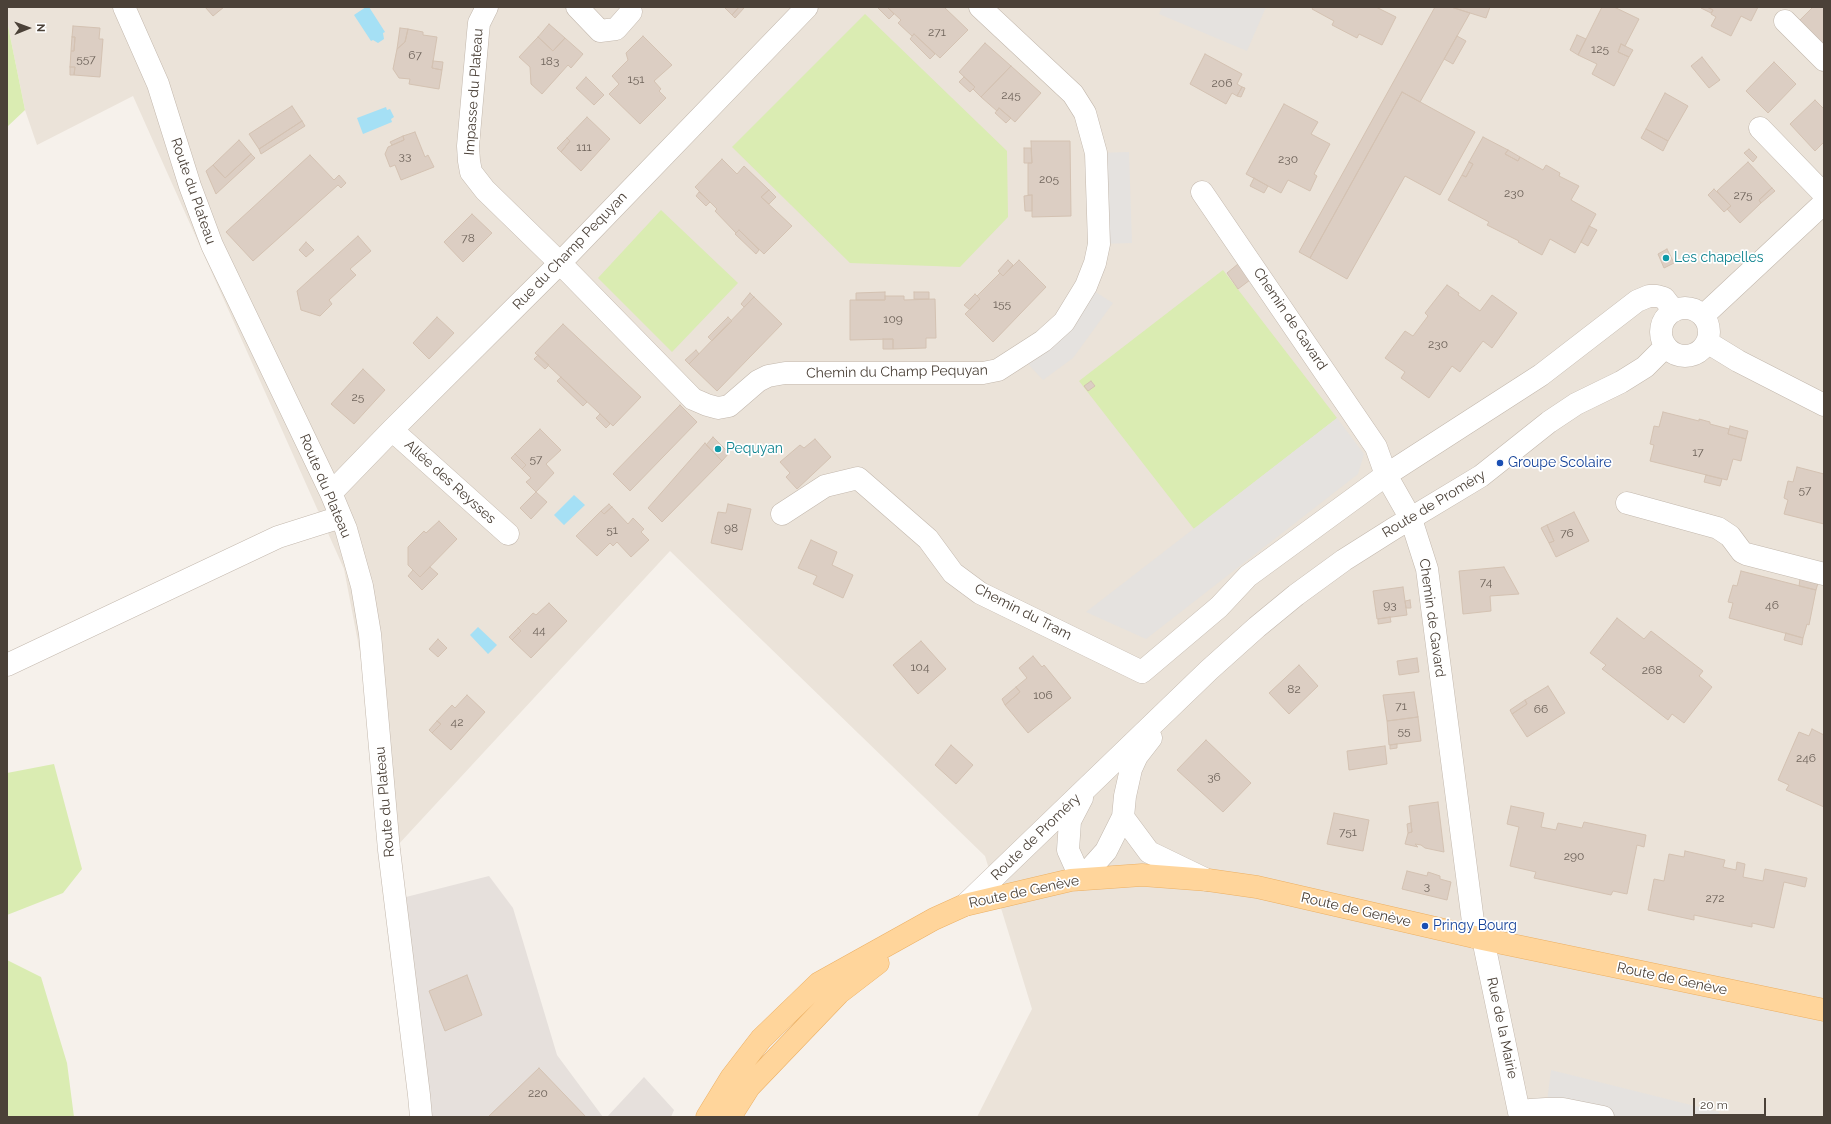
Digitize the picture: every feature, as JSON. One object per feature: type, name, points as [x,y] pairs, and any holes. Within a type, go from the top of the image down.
[{"type":"main road","name":"Route de Genève","points":[[707,1117],[731,1078],[761,1039],[819,983],[965,904],[1081,879],[1142,875],[1208,880],[1257,887],[1479,938],[1824,1010]]},
{"type":"main road","name":"Route de Genève","points":[[730,1117],[749,1087],[839,993],[934,920]]},
{"type":"street","name":"Route du Plateau","points":[[124,7],[158,84],[188,178],[212,245],[331,493],[346,529],[362,586],[370,634],[389,850],[419,1096],[420,1117]]},
{"type":"street","name":"Impasse du Plateau","points":[[487,7],[479,23],[478,33],[468,146],[471,172],[485,190],[560,263]]},
{"type":"street","points":[[577,7],[600,30],[616,29],[631,12]]},
{"type":"street","name":"Rue du Champ Pequyan","points":[[331,493],[392,430],[560,263],[807,7]]},
{"type":"street","name":"Chemin du Champ Pequyan","points":[[560,263],[693,399],[718,408],[729,406],[758,381],[774,375],[785,373],[983,373],[998,370],[1013,361],[1043,341],[1064,322],[1086,286],[1095,263],[1099,244],[1096,153],[1085,113],[1073,94],[980,7]]},
{"type":"street","points":[[1785,21],[1824,60]]},
{"type":"street","points":[[1760,128],[1824,194]]},
{"type":"street","name":"Chemin de Gavard","points":[[1202,192],[1376,447],[1386,474],[1411,519],[1426,569],[1479,938]]},
{"type":"street","points":[[1703,316],[1824,203]]},
{"type":"street","points":[[1386,474],[1541,375],[1637,301],[1649,296],[1657,296],[1664,298],[1674,311]]},
{"type":"street","points":[[1689,308],[1695,310],[1703,316],[1709,329],[1707,342],[1699,352],[1687,356],[1675,355],[1665,346],[1661,337],[1661,326],[1666,317],[1674,311],[1689,308]]},
{"type":"street","points":[[1707,342],[1738,361],[1824,406]]},
{"type":"street","name":"Route de Proméry","points":[[965,904],[1209,670],[1257,627],[1296,595],[1344,560],[1481,476],[1500,463],[1530,436],[1576,404],[1621,382],[1645,367],[1665,346]]},
{"type":"street","name":"Allée des Reysses","points":[[392,430],[508,534]]},
{"type":"street","name":"Chemin du Tram","points":[[782,514],[825,486],[858,478],[928,539],[953,573],[980,593],[1142,672],[1219,607],[1248,576],[1386,474]]},
{"type":"street","points":[[1628,503],[1718,528],[1730,536],[1742,552],[1746,554],[1824,574]]},
{"type":"street","points":[[7,665],[278,537],[341,517]]},
{"type":"street","name":"Route de Proméry","points":[[1089,785],[1070,821],[1068,850],[1081,879],[1106,850],[1123,817],[1125,796],[1131,769],[1137,756],[1209,670]]},
{"type":"street","points":[[1123,817],[1150,852],[1208,880]]},
{"type":"street","name":"Rue de la Mairie","points":[[1479,938],[1520,1116]]},
{"type":"street","points":[[1520,1116],[1530,1110],[1546,1109],[1563,1110],[1603,1117]]},
{"type":"shaded area","points":[[7,7],[1824,7],[1824,1117],[977,1117],[1032,1009],[985,856],[670,551],[397,846],[344,569],[133,96],[37,145],[25,110],[7,21]]},
{"type":"shaded area","points":[[1162,7],[1266,7],[1247,51],[1159,14]]},
{"type":"shaded area","points":[[1129,152],[1132,243],[1099,244],[1096,153]]},
{"type":"shaded area","points":[[1086,286],[1113,303],[1073,358],[1043,380],[1030,366],[1023,355]]},
{"type":"shaded area","points":[[1337,418],[1364,454],[1358,474],[1146,639],[1086,612]]},
{"type":"shaded area","points":[[489,876],[513,908],[557,1055],[603,1117],[430,1117],[406,897]]},
{"type":"shaded area","points":[[1551,1070],[1719,1112],[1718,1117],[1545,1117]]},
{"type":"shaded area","points":[[644,1077],[674,1110],[671,1117],[607,1117]]},
{"type":"green space","points":[[865,14],[1007,151],[1008,217],[960,267],[850,263],[732,147]]},
{"type":"green space","points":[[7,21],[25,110],[7,127]]},
{"type":"green space","points":[[661,210],[738,283],[672,352],[598,278]]},
{"type":"green space","points":[[1223,270],[1337,418],[1194,529],[1079,381]]},
{"type":"green space","points":[[54,764],[82,869],[63,893],[7,915],[7,773]]},
{"type":"green space","points":[[7,960],[41,977],[67,1063],[74,1117],[7,1117]]},
{"type":"water","points":[[366,7],[369,7],[385,32],[383,33],[384,39],[378,43],[373,40],[371,41],[354,15]]},
{"type":"water","points":[[386,107],[387,110],[390,109],[394,117],[391,119],[392,122],[363,134],[357,118]]},
{"type":"water","points":[[574,495],[585,505],[564,525],[554,515]]},
{"type":"water","points":[[478,627],[497,645],[488,654],[470,635]]},
{"type":"building","points":[[205,7],[224,7],[213,16]]},
{"type":"building","points":[[724,7],[739,7],[732,15]]},
{"type":"building","points":[[739,7],[744,8],[735,18],[732,15]]},
{"type":"building","points":[[887,7],[894,14],[889,19],[878,8]]},
{"type":"building","points":[[887,7],[944,7],[968,30],[940,58],[914,34],[912,36],[898,23],[901,20]]},
{"type":"building","points":[[1313,7],[1376,7],[1396,17],[1382,45],[1359,34],[1357,38],[1332,25],[1334,21],[1312,9]]},
{"type":"building","points":[[1435,7],[1451,7],[1470,13],[1420,102],[1402,92],[1310,258],[1299,252]]},
{"type":"building","points":[[1451,7],[1490,7],[1486,18]]},
{"type":"building","points":[[1602,7],[1614,7],[1639,19],[1625,46],[1621,44],[1618,52],[1629,57],[1614,86],[1592,74],[1597,64],[1578,55]]},
{"type":"building","points":[[1707,7],[1713,10],[1711,13],[1701,8]]},
{"type":"building","points":[[1707,7],[1758,7],[1751,21],[1741,16],[1731,36],[1711,26],[1716,17],[1711,14],[1713,10]]},
{"type":"building","points":[[1813,7],[1824,7],[1824,43],[1820,46],[1798,22]]},
{"type":"building","points":[[549,24],[565,38],[553,51],[538,37]]},
{"type":"building","points":[[73,26],[100,28],[99,39],[103,39],[100,77],[74,75],[75,67],[70,67],[71,51],[74,51],[75,37],[72,37]]},
{"type":"building","points":[[400,28],[408,29],[405,42],[397,49]]},
{"type":"building","points":[[408,29],[423,32],[423,35],[437,37],[432,68],[442,70],[439,89],[409,84],[410,79],[399,78],[393,69],[397,49],[405,42]]},
{"type":"building","points":[[914,34],[935,54],[930,59],[910,39]]},
{"type":"building","points":[[1577,35],[1586,39],[1578,55],[1570,50]]},
{"type":"building","points":[[643,36],[672,65],[654,81],[661,89],[659,91],[666,98],[640,124],[609,94],[619,84],[612,76],[628,60],[626,53]]},
{"type":"building","points":[[1457,36],[1466,41],[1453,64],[1444,59]]},
{"type":"building","points":[[72,37],[75,37],[74,51],[71,51]]},
{"type":"building","points":[[538,37],[553,51],[565,38],[583,54],[571,68],[568,65],[542,94],[531,84],[530,67],[519,57]]},
{"type":"building","points":[[985,43],[1011,66],[981,97],[973,89],[975,87],[959,72]]},
{"type":"building","points":[[1621,44],[1633,50],[1629,57],[1618,52]]},
{"type":"building","points":[[1205,54],[1242,74],[1237,84],[1242,87],[1237,96],[1232,93],[1226,104],[1190,84]]},
{"type":"building","points":[[1702,57],[1720,80],[1709,88],[1691,66]]},
{"type":"building","points":[[433,61],[443,62],[442,70],[432,68]]},
{"type":"building","points":[[1774,62],[1796,84],[1768,113],[1746,91]]},
{"type":"building","points":[[1011,66],[1041,93],[1015,122],[999,108],[997,111],[981,97]]},
{"type":"building","points":[[70,67],[75,67],[74,75],[70,75]]},
{"type":"building","points":[[586,77],[604,95],[594,105],[576,88]]},
{"type":"building","points":[[964,77],[975,87],[970,92],[959,82]]},
{"type":"building","points":[[1242,87],[1245,88],[1241,97],[1237,96]]},
{"type":"building","points":[[1402,92],[1475,132],[1440,195],[1405,176],[1347,279],[1310,258]]},
{"type":"building","points":[[1665,93],[1688,106],[1668,141],[1646,129]]},
{"type":"building","points":[[1815,100],[1824,109],[1824,142],[1815,151],[1790,124]]},
{"type":"building","points":[[1284,104],[1318,122],[1311,134],[1330,144],[1314,174],[1317,176],[1310,191],[1288,180],[1281,193],[1246,174]]},
{"type":"building","points":[[292,106],[302,121],[259,149],[249,134]]},
{"type":"building","points":[[999,108],[1011,118],[1006,123],[995,113]]},
{"type":"building","points":[[587,117],[610,139],[581,171],[561,152],[570,141],[567,138]]},
{"type":"building","points":[[302,121],[305,126],[261,154],[259,149]]},
{"type":"building","points":[[1646,129],[1668,141],[1663,151],[1641,138]]},
{"type":"building","points":[[415,132],[425,157],[428,155],[434,167],[401,180],[395,165],[390,167],[385,154],[388,147],[404,140],[403,136]]},
{"type":"building","points":[[403,136],[404,140],[392,145],[390,142]]},
{"type":"building","points":[[1483,137],[1508,150],[1505,154],[1518,161],[1520,157],[1543,170],[1546,165],[1560,173],[1559,176],[1579,186],[1571,200],[1596,214],[1575,253],[1550,239],[1542,255],[1518,242],[1519,241],[1487,225],[1489,222],[1448,200],[1462,175],[1466,177],[1473,164],[1469,162]]},
{"type":"building","points":[[567,138],[570,141],[561,152],[557,148]]},
{"type":"building","points":[[239,140],[251,154],[225,178],[213,165]]},
{"type":"building","points":[[1031,141],[1070,141],[1071,216],[1032,217],[1032,195],[1028,195],[1028,163],[1032,163]]},
{"type":"building","points":[[1024,148],[1031,148],[1032,163],[1024,163]]},
{"type":"building","points":[[1749,149],[1757,157],[1753,162],[1744,153]]},
{"type":"building","points":[[1508,150],[1520,157],[1518,161],[1505,154]]},
{"type":"building","points":[[251,154],[255,158],[216,194],[206,171],[213,165],[225,178]]},
{"type":"building","points":[[310,155],[334,180],[339,175],[346,183],[341,188],[338,185],[253,261],[226,232]]},
{"type":"building","points":[[722,159],[737,174],[744,166],[769,190],[761,197],[792,226],[764,254],[739,230],[736,233],[715,211],[717,209],[695,187]]},
{"type":"building","points":[[1469,162],[1473,164],[1466,177],[1462,175]]},
{"type":"building","points":[[1748,162],[1772,188],[1759,200],[1761,203],[1740,223],[1727,209],[1731,206],[1717,191]]},
{"type":"building","points":[[1254,178],[1268,186],[1264,193],[1250,186]]},
{"type":"building","points":[[1772,188],[1775,191],[1761,203],[1759,200]]},
{"type":"building","points":[[1714,189],[1731,206],[1724,212],[1708,195]]},
{"type":"building","points":[[769,190],[776,197],[769,204],[761,197]]},
{"type":"building","points":[[699,192],[710,202],[706,206],[696,196]]},
{"type":"building","points":[[1032,195],[1032,211],[1025,211],[1024,196]]},
{"type":"building","points":[[472,214],[492,233],[463,262],[444,242]]},
{"type":"building","points":[[1589,226],[1597,230],[1588,246],[1581,242]]},
{"type":"building","points":[[739,230],[759,250],[756,254],[735,234]]},
{"type":"building","points":[[358,236],[371,251],[350,269],[356,275],[329,300],[332,304],[320,316],[301,310],[297,291]]},
{"type":"building","points":[[306,242],[314,250],[306,257],[299,250]]},
{"type":"building","name":"Les chapelles","points":[[1667,249],[1674,263],[1664,268],[1658,254]]},
{"type":"building","points":[[1008,260],[1013,265],[1003,276],[998,271]]},
{"type":"building","points":[[1019,260],[1046,287],[993,342],[965,314],[980,299],[977,296],[1000,273],[1003,276]]},
{"type":"building","points":[[1238,264],[1250,280],[1238,289],[1227,273]]},
{"type":"building","points":[[1447,285],[1480,311],[1492,295],[1517,313],[1492,348],[1483,341],[1460,372],[1452,366],[1429,398],[1401,378],[1405,372],[1385,358],[1405,331],[1413,336],[1428,316],[1425,313]]},
{"type":"building","points":[[885,292],[885,300],[856,300],[856,293]]},
{"type":"building","points":[[914,292],[929,292],[929,299],[914,299]]},
{"type":"building","points":[[750,293],[754,297],[744,307],[741,304]]},
{"type":"building","points":[[975,294],[980,299],[970,310],[964,305]]},
{"type":"building","points":[[885,296],[904,296],[904,300],[935,299],[936,338],[926,338],[926,348],[893,349],[893,339],[850,340],[850,300],[885,300]]},
{"type":"building","points":[[754,297],[782,324],[717,391],[689,364]]},
{"type":"building","points":[[437,317],[454,333],[429,359],[413,343]]},
{"type":"building","points":[[728,317],[732,321],[712,341],[708,337]]},
{"type":"building","points":[[563,324],[641,397],[613,426],[535,353]]},
{"type":"building","points":[[883,339],[893,339],[893,349],[883,349]]},
{"type":"building","points":[[696,350],[699,354],[689,364],[685,360]]},
{"type":"building","points":[[538,355],[549,365],[545,369],[534,359]]},
{"type":"building","points":[[363,369],[385,390],[354,424],[331,404]]},
{"type":"building","points":[[561,377],[587,402],[583,406],[557,381]]},
{"type":"building","points":[[1091,381],[1095,386],[1088,391],[1084,386]]},
{"type":"building","points":[[680,405],[697,422],[630,491],[613,474]]},
{"type":"building","points":[[1663,412],[1699,421],[1699,419],[1710,422],[1710,424],[1729,429],[1728,434],[1746,439],[1741,461],[1733,459],[1727,480],[1650,461],[1654,445],[1650,444],[1654,426],[1659,427]]},
{"type":"building","points":[[600,414],[610,424],[606,428],[596,418]]},
{"type":"building","points":[[1730,426],[1748,431],[1746,439],[1728,434]]},
{"type":"building","points":[[540,429],[561,450],[546,464],[554,473],[536,492],[526,482],[531,478],[522,469],[526,465],[515,454]]},
{"type":"building","name":"Pequyan","points":[[713,437],[729,453],[722,461],[706,445]]},
{"type":"building","points":[[815,439],[831,457],[797,489],[786,477],[790,473],[780,462],[800,445],[804,448]]},
{"type":"building","points":[[705,443],[722,461],[662,522],[648,508]]},
{"type":"building","points":[[515,454],[526,465],[522,469],[511,458]]},
{"type":"building","points":[[1797,467],[1824,474],[1824,524],[1784,514],[1788,500],[1784,498],[1788,481],[1793,482]]},
{"type":"building","points":[[1706,475],[1722,479],[1720,486],[1704,482]]},
{"type":"building","points":[[536,492],[547,502],[531,519],[520,508]]},
{"type":"building","points":[[609,504],[612,507],[604,514],[601,511]]},
{"type":"building","points":[[728,504],[751,509],[742,550],[711,543],[718,512],[726,513]]},
{"type":"building","points":[[612,507],[628,524],[633,518],[644,529],[641,532],[649,540],[631,557],[617,542],[613,546],[610,543],[597,556],[576,536],[601,511],[604,514]]},
{"type":"building","points":[[1574,512],[1589,541],[1556,557],[1549,543],[1554,541],[1547,525]]},
{"type":"building","points":[[439,521],[457,539],[420,577],[408,565],[408,547],[424,531],[426,533]]},
{"type":"building","points":[[1547,525],[1554,541],[1549,543],[1541,528]]},
{"type":"building","points":[[811,540],[837,552],[832,565],[853,575],[843,598],[813,584],[817,576],[798,568]]},
{"type":"building","points":[[430,567],[438,574],[422,590],[408,576],[413,570],[420,577]]},
{"type":"building","points":[[1504,567],[1519,594],[1490,596],[1491,611],[1463,614],[1459,571]]},
{"type":"building","points":[[1741,571],[1816,590],[1809,625],[1807,624],[1803,638],[1729,618],[1733,603],[1728,602],[1733,585],[1737,586]]},
{"type":"building","points":[[1800,579],[1818,583],[1816,590],[1799,586]]},
{"type":"building","points":[[1403,587],[1407,615],[1377,619],[1373,591]]},
{"type":"building","points":[[1410,600],[1411,608],[1406,608],[1405,601]]},
{"type":"building","points":[[549,603],[567,621],[531,658],[512,640],[521,631],[518,628],[533,613],[536,615]]},
{"type":"building","points":[[1390,617],[1391,622],[1378,624],[1378,619]]},
{"type":"building","points":[[1617,618],[1644,639],[1651,631],[1703,671],[1699,676],[1712,687],[1684,723],[1672,714],[1668,720],[1602,669],[1606,665],[1590,653]]},
{"type":"building","points":[[518,628],[521,631],[512,640],[509,637]]},
{"type":"building","points":[[1786,633],[1803,638],[1802,645],[1784,640]]},
{"type":"building","points":[[438,639],[447,648],[438,657],[429,649]]},
{"type":"building","points":[[921,641],[946,669],[918,694],[893,665]]},
{"type":"building","points":[[1033,656],[1042,667],[1044,665],[1071,698],[1028,733],[1005,705],[1020,692],[1016,687],[1027,678],[1019,668]]},
{"type":"building","points":[[1417,658],[1419,672],[1399,675],[1397,661]]},
{"type":"building","points":[[1299,665],[1318,686],[1289,714],[1269,693]]},
{"type":"building","points":[[1548,686],[1565,713],[1527,737],[1512,714],[1527,704],[1525,700]]},
{"type":"building","points":[[1016,687],[1020,692],[1005,705],[1002,699]]},
{"type":"building","points":[[1414,692],[1418,717],[1387,721],[1383,695]]},
{"type":"building","points":[[467,695],[485,712],[451,750],[432,733],[441,724],[437,721],[452,705],[455,708]]},
{"type":"building","points":[[1525,700],[1527,704],[1512,714],[1510,710]]},
{"type":"building","points":[[1418,717],[1421,741],[1389,745],[1387,721]]},
{"type":"building","points":[[437,721],[441,724],[432,733],[429,730]]},
{"type":"building","points":[[1812,729],[1824,735],[1824,807],[1786,790],[1789,785],[1778,780],[1799,732],[1809,736]]},
{"type":"building","points":[[1206,740],[1251,783],[1223,812],[1177,770]]},
{"type":"building","points":[[1397,744],[1397,748],[1390,749],[1390,745]]},
{"type":"building","points":[[951,745],[973,765],[956,784],[935,765]]},
{"type":"building","points":[[1385,746],[1387,764],[1349,770],[1347,751]]},
{"type":"building","points":[[1438,802],[1444,852],[1425,848],[1421,845],[1415,844],[1418,847],[1405,844],[1408,833],[1412,832],[1409,806]]},
{"type":"building","points":[[1511,806],[1544,813],[1541,827],[1556,830],[1558,823],[1582,828],[1584,822],[1646,835],[1644,847],[1637,845],[1627,894],[1613,891],[1611,895],[1534,878],[1536,872],[1510,866],[1519,827],[1507,824]]},
{"type":"building","points":[[1334,813],[1369,820],[1363,851],[1327,844]]},
{"type":"building","points":[[1411,823],[1412,832],[1408,833],[1407,824]]},
{"type":"building","points":[[1685,851],[1725,860],[1723,867],[1736,870],[1737,862],[1745,864],[1743,877],[1763,881],[1765,869],[1807,878],[1805,887],[1784,882],[1774,928],[1752,923],[1752,927],[1694,915],[1694,920],[1648,910],[1654,879],[1664,881],[1669,854],[1684,857]]},
{"type":"building","points":[[1407,871],[1427,876],[1428,872],[1440,876],[1440,879],[1451,882],[1447,900],[1402,889]]},
{"type":"building","points":[[467,975],[482,1015],[445,1031],[429,991]]},
{"type":"building","points":[[539,1068],[586,1117],[488,1117]]},
{"type":"place","name":"Les chapelles","points":[[1666,258]]},
{"type":"place","name":"Pequyan","points":[[718,449]]},
{"type":"place","name":"Groupe Scolaire","points":[[1500,463]]},
{"type":"place","name":"Pringy Bourg","points":[[1425,926]]}]
